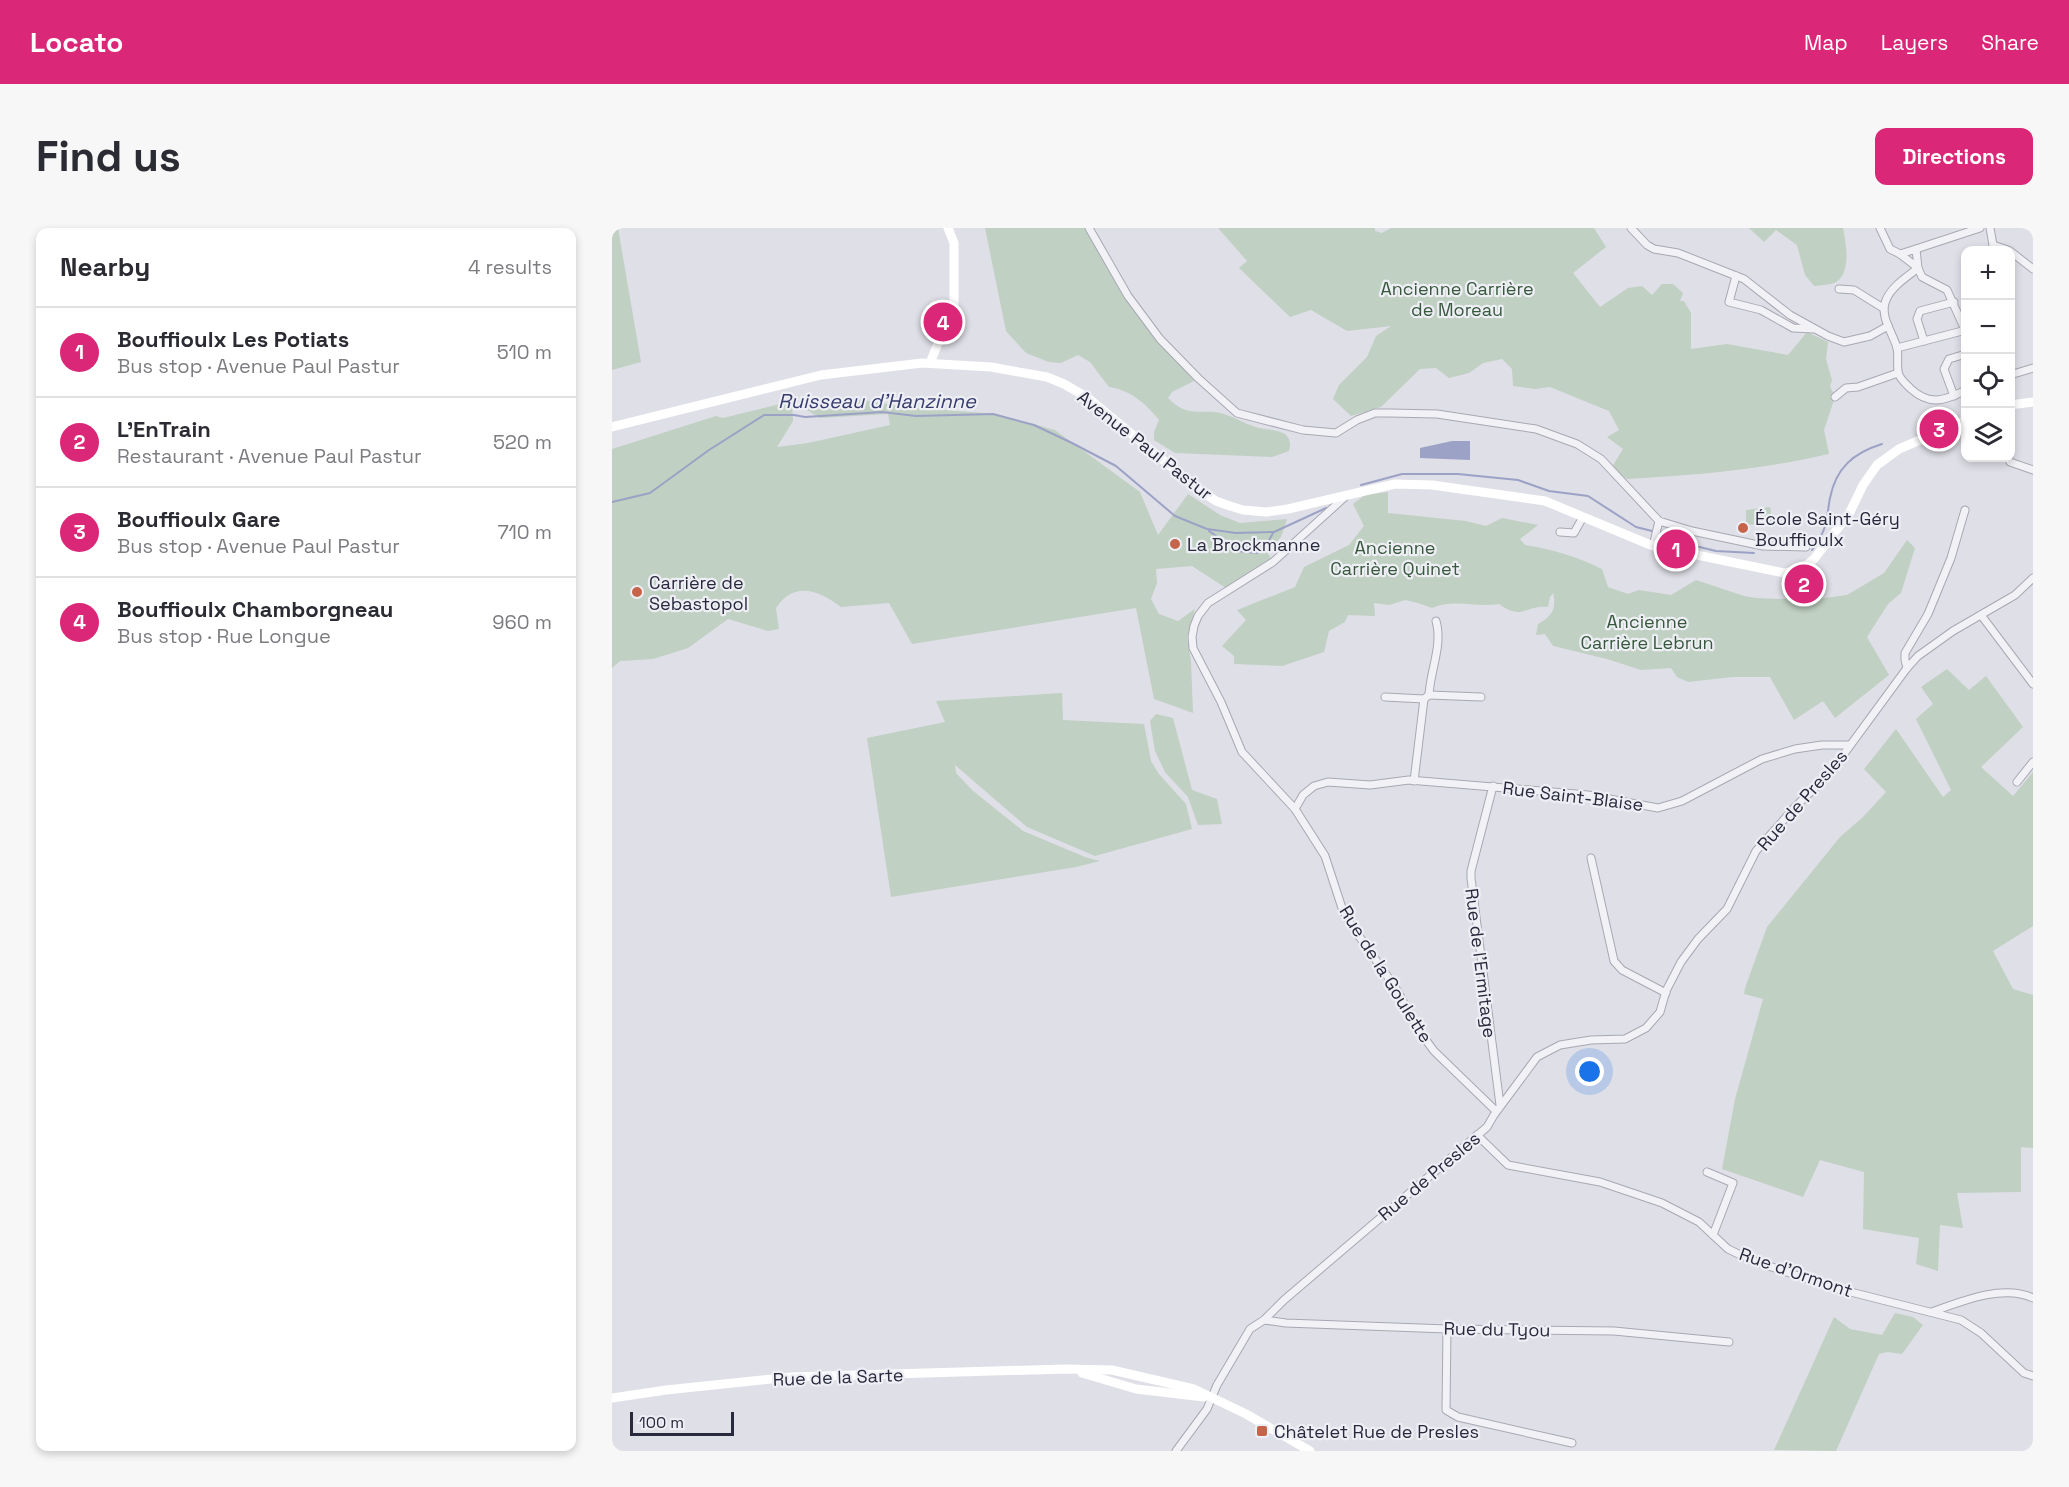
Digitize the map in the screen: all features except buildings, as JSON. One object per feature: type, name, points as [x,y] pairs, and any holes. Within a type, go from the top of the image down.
[{"type":"main road","points":[[930,363],[954,303],[954,243],[948,228]]},
{"type":"main road","name":"Avenue Paul Pastur","points":[[612,427],[821,375],[867,368],[930,363],[991,367],[1047,377],[1064,384],[1097,405],[1198,489],[1216,501],[1237,508],[1266,512],[1395,484],[1431,485],[1545,501],[1653,546],[1770,572],[1784,573],[1808,565],[1850,514],[1863,484],[1877,465],[1899,449],[1961,422]]},
{"type":"main road","points":[[2015,404],[2033,402]]},
{"type":"main road","name":"Rue de la Sarte","points":[[612,1398],[792,1377],[1065,1369],[1112,1370],[1172,1389]]},
{"type":"main road","name":"Rue de la Sarte","points":[[1065,1369],[1136,1389],[1194,1389],[1246,1414],[1310,1451]]},
{"type":"main road","points":[[1110,1381],[1112,1370]]},
{"type":"street","points":[[1089,228],[1128,296],[1160,339],[1237,413],[1303,430],[1336,433],[1357,420],[1375,413],[1437,414],[1536,429],[1576,444],[1601,459],[1657,528],[1692,531],[1763,546],[1806,547]]},
{"type":"street","points":[[1631,228],[1654,249],[1677,253],[1744,279],[1790,315],[1844,342],[1870,336],[1888,326]]},
{"type":"street","points":[[1880,228],[1890,249],[1918,268]]},
{"type":"street","points":[[1900,254],[1980,228]]},
{"type":"street","points":[[1990,228],[1992,246]]},
{"type":"street","points":[[1916,249],[1918,268],[1922,277],[1947,290],[1961,320]]},
{"type":"street","points":[[2015,256],[2033,269]]},
{"type":"street","points":[[1883,308],[1894,288],[1918,268]]},
{"type":"street","points":[[1736,276],[1729,302],[1761,310],[1793,328],[1815,329]]},
{"type":"street","points":[[1839,289],[1854,290],[1883,308],[1897,348],[1900,377],[1921,398],[1930,401],[1961,392]]},
{"type":"street","points":[[1923,341],[1917,319],[1920,311],[1954,302]]},
{"type":"street","points":[[1897,348],[1961,332]]},
{"type":"street","points":[[1954,396],[1944,369],[1949,359],[1961,355]]},
{"type":"street","points":[[2015,373],[2033,368]]},
{"type":"street","points":[[1835,397],[1846,388],[1858,387],[1898,372]]},
{"type":"street","points":[[2010,462],[2033,470]]},
{"type":"street","name":"Rue de la Goulette","points":[[1348,494],[1273,562],[1208,603],[1198,616],[1192,637],[1192,648],[1221,702],[1242,752],[1295,809],[1325,856],[1342,908],[1395,987],[1420,1032],[1434,1052],[1498,1108]]},
{"type":"street","points":[[1907,668],[1905,653],[1928,614],[1951,558],[1965,510]]},
{"type":"street","points":[[1560,532],[1574,533],[1582,517]]},
{"type":"street","points":[[1653,546],[1657,528]]},
{"type":"street","name":"Rue de Presles","points":[[1176,1451],[1207,1409],[1217,1385],[1250,1329],[1264,1320],[1284,1300],[1487,1127],[1498,1108],[1537,1057],[1560,1045],[1592,1040],[1625,1040],[1646,1028],[1660,1012],[1666,993],[1681,962],[1698,939],[1727,909],[1756,851],[1795,807],[1830,773],[1907,668],[1953,631],[2015,595],[2033,578]]},
{"type":"street","points":[[1981,615],[2033,684]]},
{"type":"street","points":[[1414,781],[1429,679],[1439,632],[1436,621]]},
{"type":"street","points":[[1385,697],[1481,697]]},
{"type":"street","name":"Rue Saint-Blaise","points":[[1295,809],[1304,795],[1314,786],[1328,782],[1370,785],[1414,781],[1588,795],[1658,807],[1682,801],[1762,759],[1795,749],[1822,745],[1850,745]]},
{"type":"street","points":[[2017,782],[2033,762]]},
{"type":"street","name":"Rue de l'Ermitage","points":[[1493,786],[1471,878],[1498,1108]]},
{"type":"street","points":[[1591,858],[1614,961],[1622,970],[1666,993]]},
{"type":"street","name":"Rue d'Ormont","points":[[1477,1135],[1508,1165],[1599,1182],[1662,1203],[1699,1222],[1728,1249],[1771,1267],[1831,1287],[1932,1312],[1999,1293],[2023,1293],[2033,1298]]},
{"type":"street","points":[[1707,1172],[1733,1184],[1713,1235]]},
{"type":"street","points":[[1932,1312],[1961,1320],[1981,1333],[2024,1373],[2033,1376]]},
{"type":"street","name":"Rue du Tyou","points":[[1264,1320],[1286,1323],[1447,1329],[1614,1331],[1729,1342]]},
{"type":"street","points":[[1447,1329],[1446,1410],[1458,1417],[1572,1443]]},
{"type":"green space","points":[[612,228],[618,228],[641,362],[612,370]]},
{"type":"green space","points":[[985,228],[1086,228],[1133,310],[1194,381],[1172,392],[1168,398],[1187,410],[1220,413],[1254,427],[1282,432],[1289,439],[1289,451],[1272,457],[1175,453],[1154,440],[1154,432],[1159,420],[1149,409],[1124,391],[1109,387],[1090,362],[1078,355],[1061,363],[1049,362],[1026,353],[1006,331]]},
{"type":"green space","name":"Ancienne Carrière de Moreau","points":[[1218,228],[1375,228],[1375,231],[1382,233],[1391,228],[1594,228],[1606,247],[1573,273],[1600,307],[1628,288],[1642,286],[1652,295],[1662,284],[1673,284],[1683,293],[1680,301],[1684,301],[1691,313],[1691,349],[1727,344],[1788,355],[1807,332],[1828,342],[1826,359],[1832,380],[1830,386],[1835,397],[1824,430],[1829,454],[1728,471],[1627,479],[1612,467],[1623,449],[1607,437],[1619,430],[1609,411],[1550,387],[1536,389],[1513,386],[1512,369],[1502,359],[1483,363],[1469,373],[1449,378],[1436,368],[1420,369],[1381,407],[1351,416],[1333,399],[1339,385],[1367,357],[1376,336],[1391,326],[1347,331],[1311,310],[1290,317],[1239,268],[1247,261]]},
{"type":"green space","points":[[1749,228],[1843,228],[1846,266],[1840,279],[1827,285],[1814,286],[1805,275],[1797,245],[1776,230],[1764,242]]},
{"type":"green space","points":[[850,398],[906,407],[996,414],[1055,430],[1140,492],[1158,535],[1188,494],[1220,515],[1240,523],[1287,519],[1281,537],[1267,552],[1273,562],[1229,590],[1192,566],[1156,569],[1157,583],[1151,599],[1159,614],[1178,621],[1195,609],[1187,638],[1191,661],[1193,713],[1154,699],[1136,608],[912,644],[889,603],[841,607],[825,596],[799,591],[783,599],[776,608],[779,629],[768,631],[728,619],[688,648],[653,659],[620,661],[612,668],[612,449],[716,416],[723,418],[792,401],[793,421],[777,447],[808,443],[890,425],[888,414],[820,418],[802,407]]},
{"type":"green space","points":[[1388,492],[1388,513],[1466,521],[1486,526],[1502,518],[1538,525],[1520,539],[1525,545],[1565,554],[1602,569],[1608,587],[1628,594],[1639,590],[1671,595],[1696,580],[1756,598],[1810,600],[1847,595],[1884,573],[1907,540],[1915,548],[1901,593],[1888,604],[1867,637],[1889,675],[1835,718],[1823,701],[1794,720],[1770,677],[1732,677],[1688,682],[1677,677],[1671,668],[1641,670],[1553,646],[1545,634],[1536,635],[1538,624],[1547,618],[1554,608],[1553,593],[1548,607],[1519,612],[1499,604],[1457,603],[1432,608],[1405,600],[1389,605],[1374,603],[1375,616],[1348,615],[1345,622],[1329,631],[1324,652],[1282,666],[1234,664],[1234,656],[1222,646],[1246,620],[1237,610],[1295,587],[1304,567],[1349,545],[1364,526],[1353,504],[1365,495]]},
{"type":"green space","points":[[1770,507],[1773,523],[1746,525],[1746,510]]},
{"type":"green space","points":[[1947,669],[1969,690],[1986,676],[2023,727],[1981,767],[2013,796],[2033,772],[2033,926],[1993,951],[2013,989],[2033,995],[2033,1148],[2021,1147],[2021,1192],[1957,1193],[1963,1228],[1940,1225],[1938,1271],[1916,1264],[1919,1238],[1863,1229],[1864,1172],[1820,1160],[1803,1197],[1722,1169],[1735,1099],[1763,999],[1744,994],[1745,988],[1767,927],[1840,837],[1886,792],[1864,769],[1896,729],[1943,797],[1951,790],[1916,719],[1933,704],[1921,687]]},
{"type":"green space","points":[[1062,693],[1063,720],[1144,724],[1151,761],[1159,774],[1186,804],[1192,829],[1095,856],[1027,827],[955,765],[956,773],[972,790],[1023,831],[1100,861],[1076,867],[891,897],[867,738],[945,722],[936,701]]},
{"type":"green space","points":[[1156,714],[1173,718],[1192,790],[1217,799],[1222,824],[1198,825],[1188,797],[1165,772],[1155,751],[1150,721]]},
{"type":"green space","points":[[1895,1313],[1913,1317],[1923,1325],[1902,1354],[1887,1352],[1879,1354],[1836,1451],[1774,1450],[1834,1317],[1850,1329],[1882,1335]]},
{"type":"water","points":[[1452,441],[1470,441],[1470,460],[1420,458],[1420,448]]},
{"type":"waterway","name":"Ruisseau d'Hanzinne","points":[[612,502],[650,493],[709,450],[764,415],[805,417],[882,412],[916,416],[993,414],[1034,425],[1116,466],[1175,516],[1207,529],[1236,533],[1274,532],[1326,508]]},
{"type":"waterway","name":"Ruisseau d'Hanzinne","points":[[1812,550],[1824,529],[1833,487],[1841,470],[1854,457],[1882,444]]},
{"type":"waterway","name":"Ruisseau d'Hanzinne","points":[[1361,485],[1402,474],[1458,474],[1518,480],[1549,491],[1588,496],[1636,527],[1664,534],[1687,544],[1716,551],[1754,553]]},
{"type":"waterway","name":"Ruisseau d'Hanzinne","points":[[1209,531],[1238,551],[1257,553],[1267,544],[1273,533]]},
{"type":"place","name":"Bouffioulx Chamborgneau","points":[[943,322]]},
{"type":"place","name":"Bouffioulx Gare","points":[[1939,429]]},
{"type":"place","name":"École Saint-Géry Bouffioulx","points":[[1743,528]]},
{"type":"place","name":"La Brockmanne","points":[[1175,544]]},
{"type":"place","name":"Bouffioulx Les Potiats","points":[[1676,549]]},
{"type":"place","name":"L'EnTrain","points":[[1804,584]]},
{"type":"place","name":"Carrière de Sebastopol","points":[[637,592]]},
{"type":"place","name":"Châtelet Rue de Presles","points":[[1262,1431]]},
{"type":"park label","name":"Ancienne Carrière Quinet","points":[[1395,557]]},
{"type":"park label","name":"Ancienne Carrière Lebrun","points":[[1647,631]]}]
